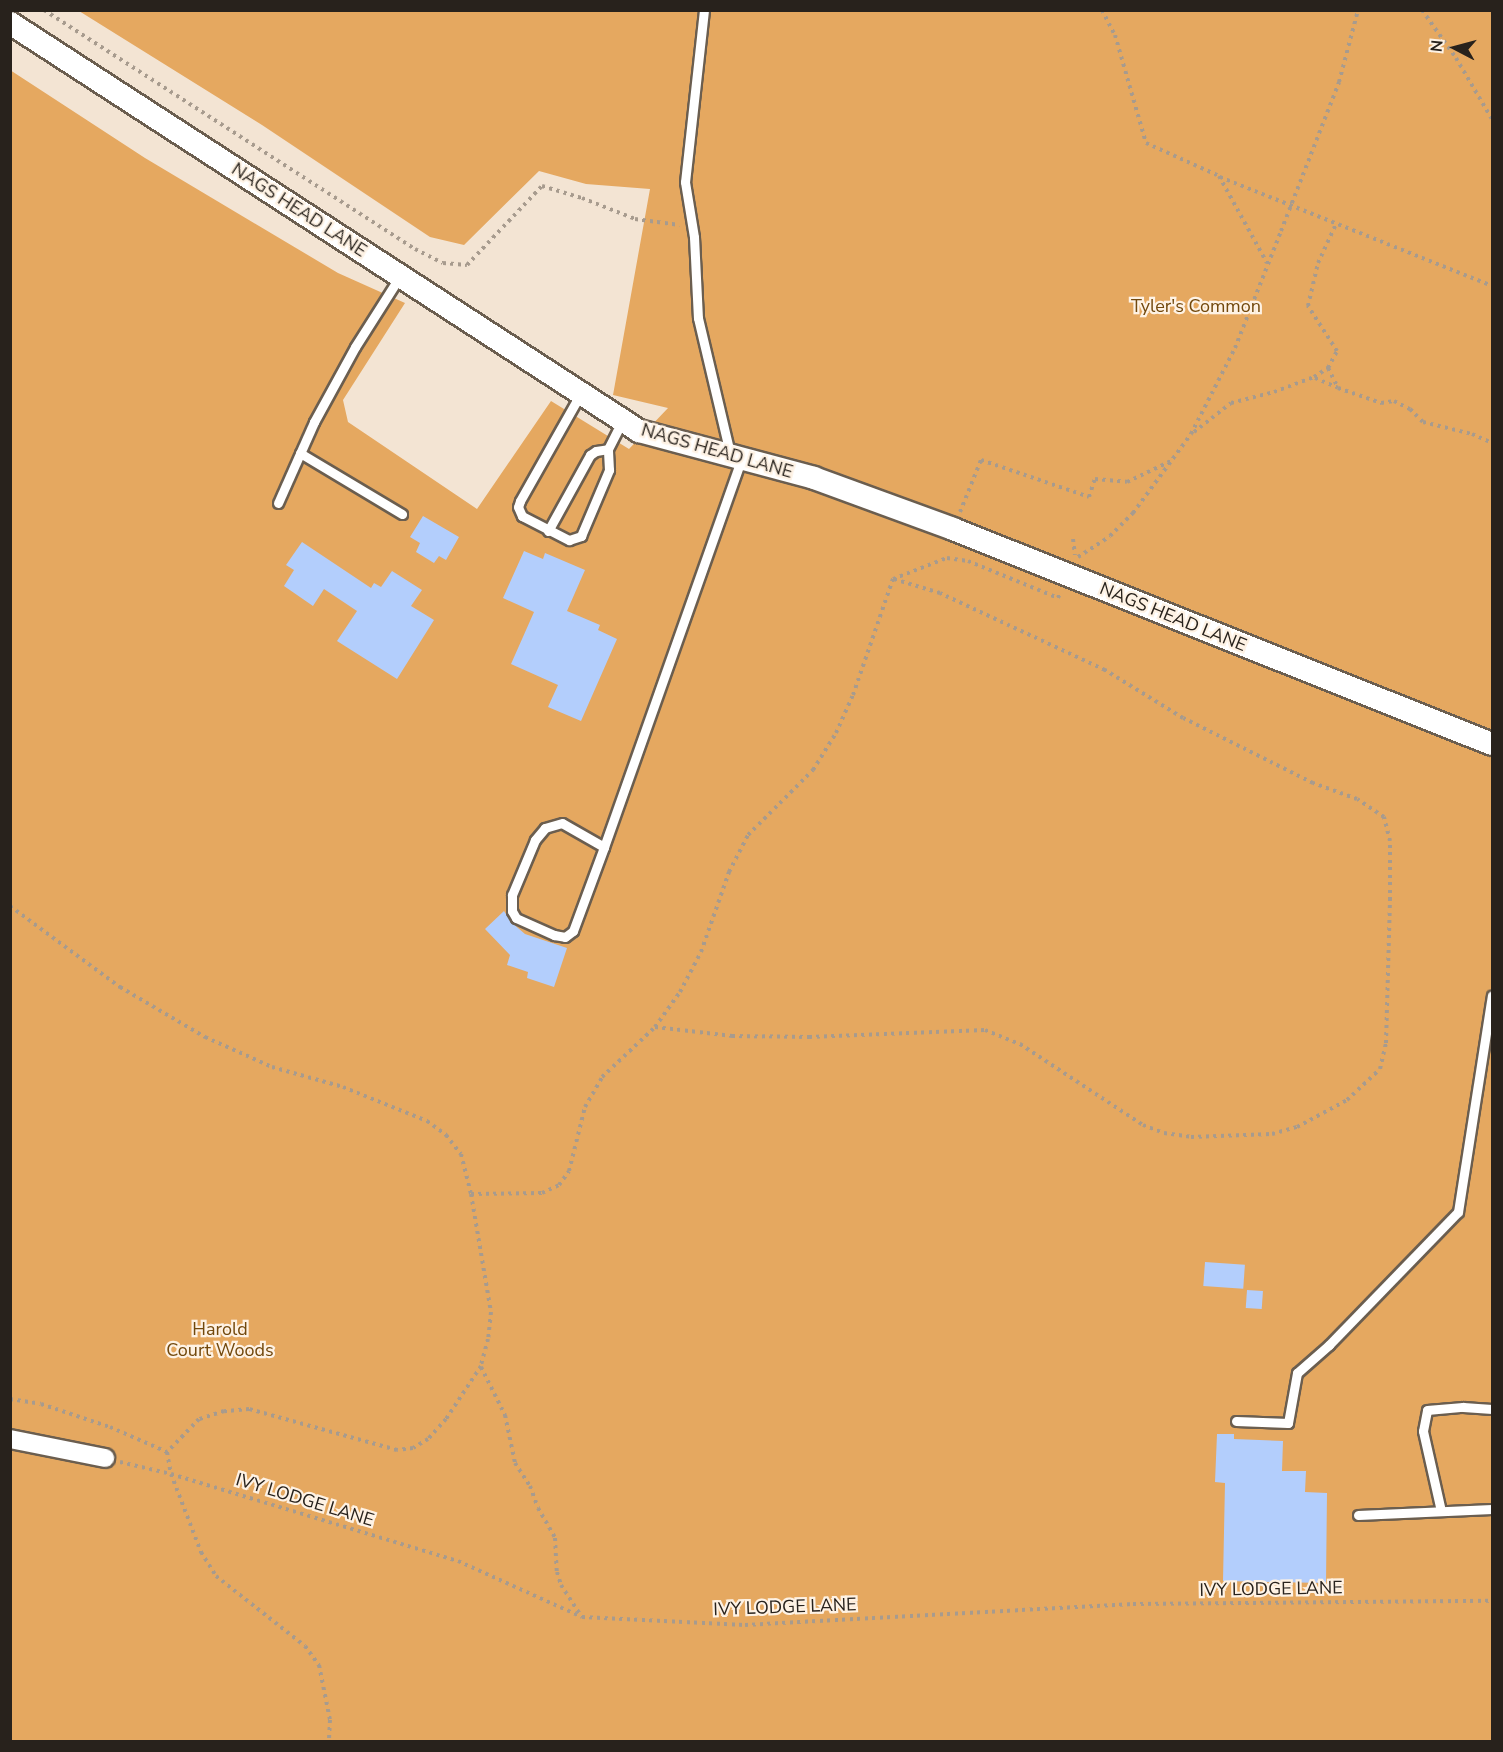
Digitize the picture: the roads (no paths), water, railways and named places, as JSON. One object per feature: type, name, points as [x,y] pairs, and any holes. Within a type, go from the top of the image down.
[{"type":"street","name":"NAGS HEAD LANE","points":[[10,23],[639,431],[814,478],[953,529],[1492,744]]},
{"type":"street","points":[[10,1439],[105,1458]]},
{"type":"lane","points":[[604,848],[562,823],[545,828],[535,840],[512,895],[512,911],[516,918],[554,935],[565,937],[571,934],[604,848],[736,456],[698,318],[692,227],[685,182],[704,10]]},
{"type":"lane","points":[[278,503],[300,453],[355,347],[400,276]]},
{"type":"lane","points":[[581,393],[520,501],[518,507],[522,516],[569,540],[581,536],[609,470],[608,449],[622,421]]},
{"type":"lane","points":[[548,531],[590,455],[596,451],[608,449]]},
{"type":"lane","points":[[300,453],[402,514]]},
{"type":"lane","points":[[1236,1421],[1288,1423],[1297,1372],[1329,1345],[1458,1212],[1492,996]]},
{"type":"lane","points":[[1441,1511],[1423,1431],[1427,1410],[1463,1407],[1492,1409]]},
{"type":"lane","points":[[1358,1515],[1492,1509]]},
{"type":"park label","name":"Tyler's Common","points":[[1196,306]]},
{"type":"park label","name":"Harold Court Woods","points":[[220,1340]]}]
